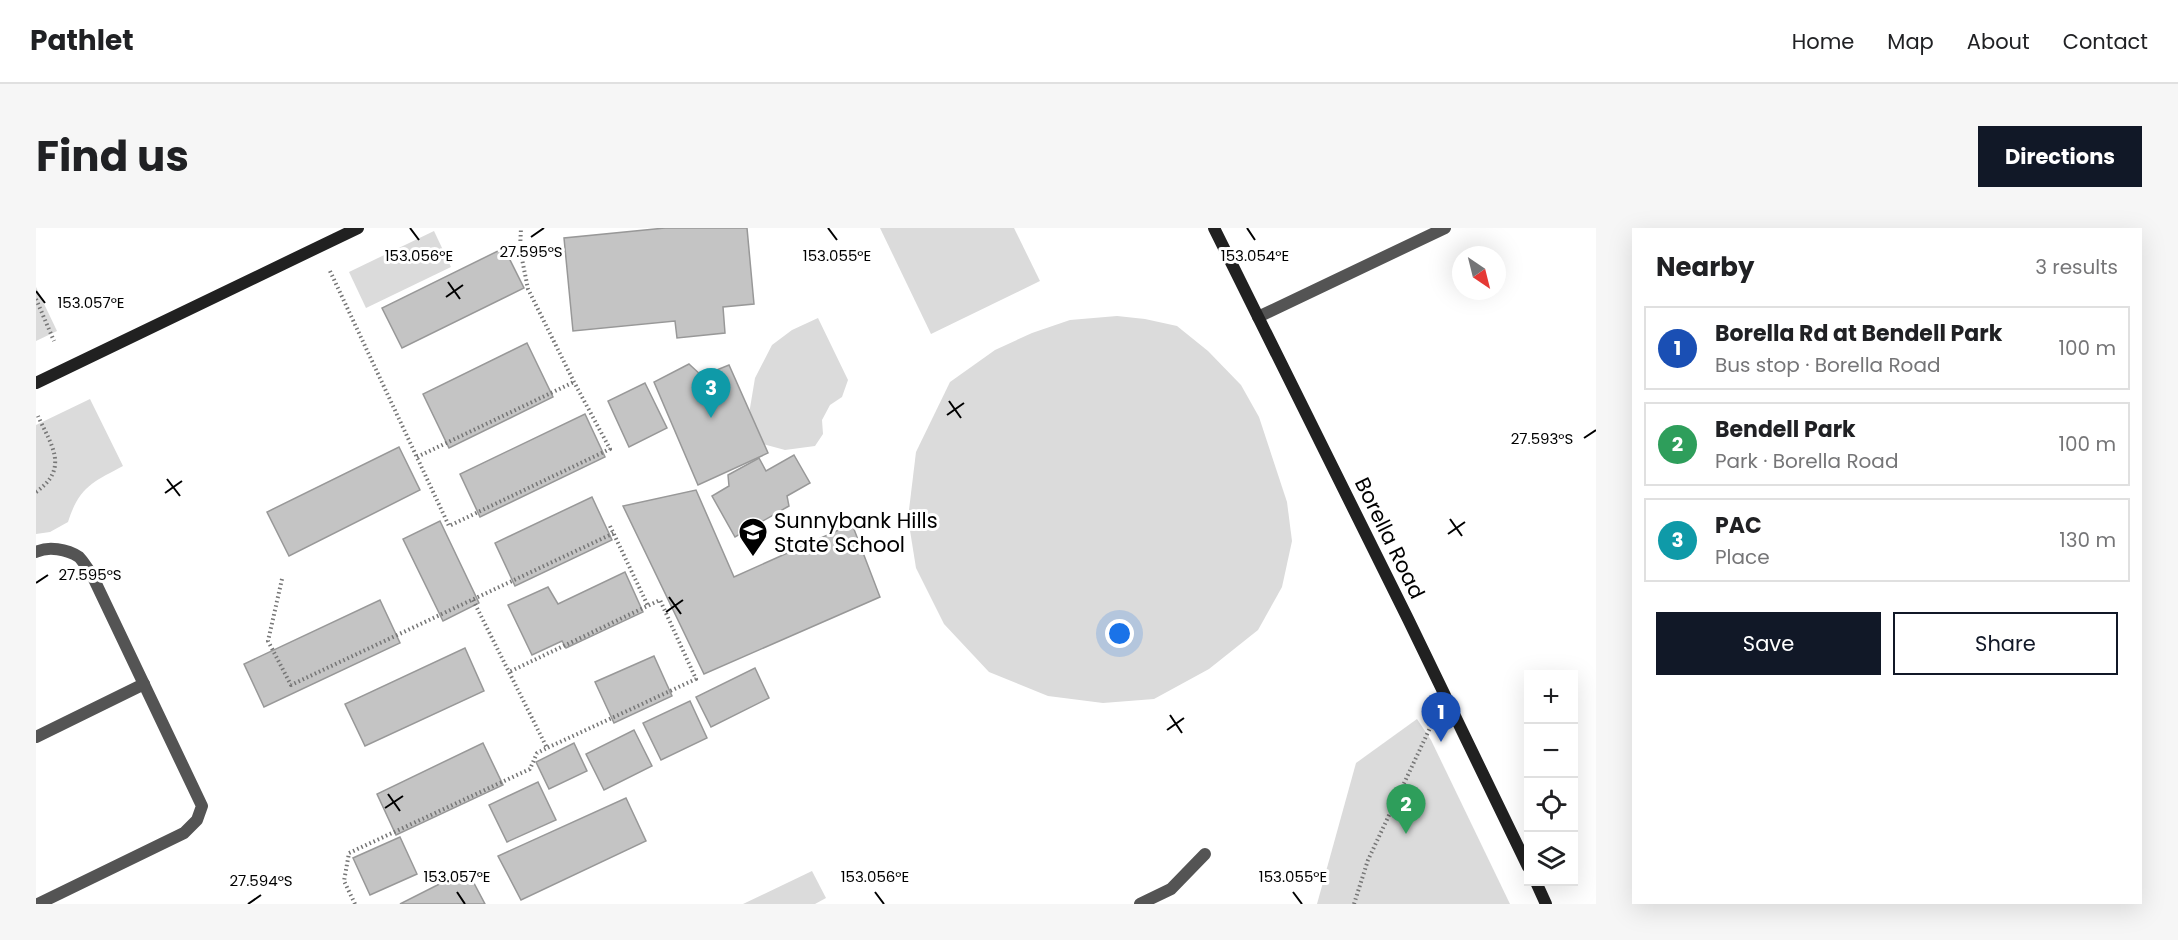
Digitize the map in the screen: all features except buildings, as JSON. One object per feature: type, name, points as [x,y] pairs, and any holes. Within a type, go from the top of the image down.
[{"type":"street","points":[[36,383],[358,228]]},
{"type":"street","name":"Borella Road","points":[[1214,228],[1524,859]]},
{"type":"street","points":[[1258,317],[1445,228]]},
{"type":"street","points":[[36,552],[42,549],[63,550],[79,557],[91,573],[202,806],[198,820],[184,833],[38,904]]},
{"type":"street","points":[[36,737],[144,684]]},
{"type":"street","points":[[1140,904],[1171,889],[1205,854]]},
{"type":"street","points":[[1538,886],[1546,904]]},
{"type":"path","points":[[330,271],[449,526],[610,449],[528,289],[520,249],[521,228]]},
{"type":"path","points":[[36,299],[54,341]]},
{"type":"path","points":[[417,457],[574,382]]},
{"type":"path","points":[[36,492],[51,477],[55,468],[56,454],[38,416]]},
{"type":"path","points":[[610,526],[648,606]]},
{"type":"path","points":[[282,579],[268,641],[291,685],[614,533]]},
{"type":"path","points":[[473,600],[547,748]]},
{"type":"path","points":[[355,904],[344,881],[350,853],[530,769],[537,753],[696,679],[660,600],[509,672]]},
{"type":"path","points":[[1354,904],[1368,860],[1430,728]]},
{"type":"shaded area","points":[[880,228],[1014,228],[1040,281],[931,334]]},
{"type":"shaded area","points":[[434,231],[451,267],[366,308],[349,272]]},
{"type":"shaded area","points":[[36,287],[57,331],[36,341]]},
{"type":"shaded area","points":[[1117,316],[1177,326],[1208,351],[1241,385],[1259,417],[1287,502],[1292,541],[1282,587],[1258,630],[1209,669],[1154,699],[1103,703],[1048,696],[989,672],[944,624],[916,568],[908,518],[916,452],[950,382],[995,350],[1032,333],[1070,320]]},
{"type":"shaded area","points":[[818,318],[848,380],[842,397],[830,405],[822,420],[823,434],[815,446],[785,450],[759,443],[748,420],[755,378],[772,345],[792,330]]},
{"type":"shaded area","points":[[90,399],[123,466],[95,482],[82,493],[68,522],[50,532],[36,534],[36,425]]},
{"type":"shaded area","points":[[1417,719],[1431,740],[1510,904],[1317,904],[1356,763]]},
{"type":"shaded area","points":[[812,871],[826,898],[815,904],[743,904]]},
{"type":"place","name":"PAC","points":[[711,418]]},
{"type":"place","name":"Sunnybank Hills State School","points":[[753,558]]},
{"type":"place","name":"Borella Rd at Bendell Park","points":[[1441,742]]},
{"type":"place","name":"Bendell Park","points":[[1406,834]]}]
